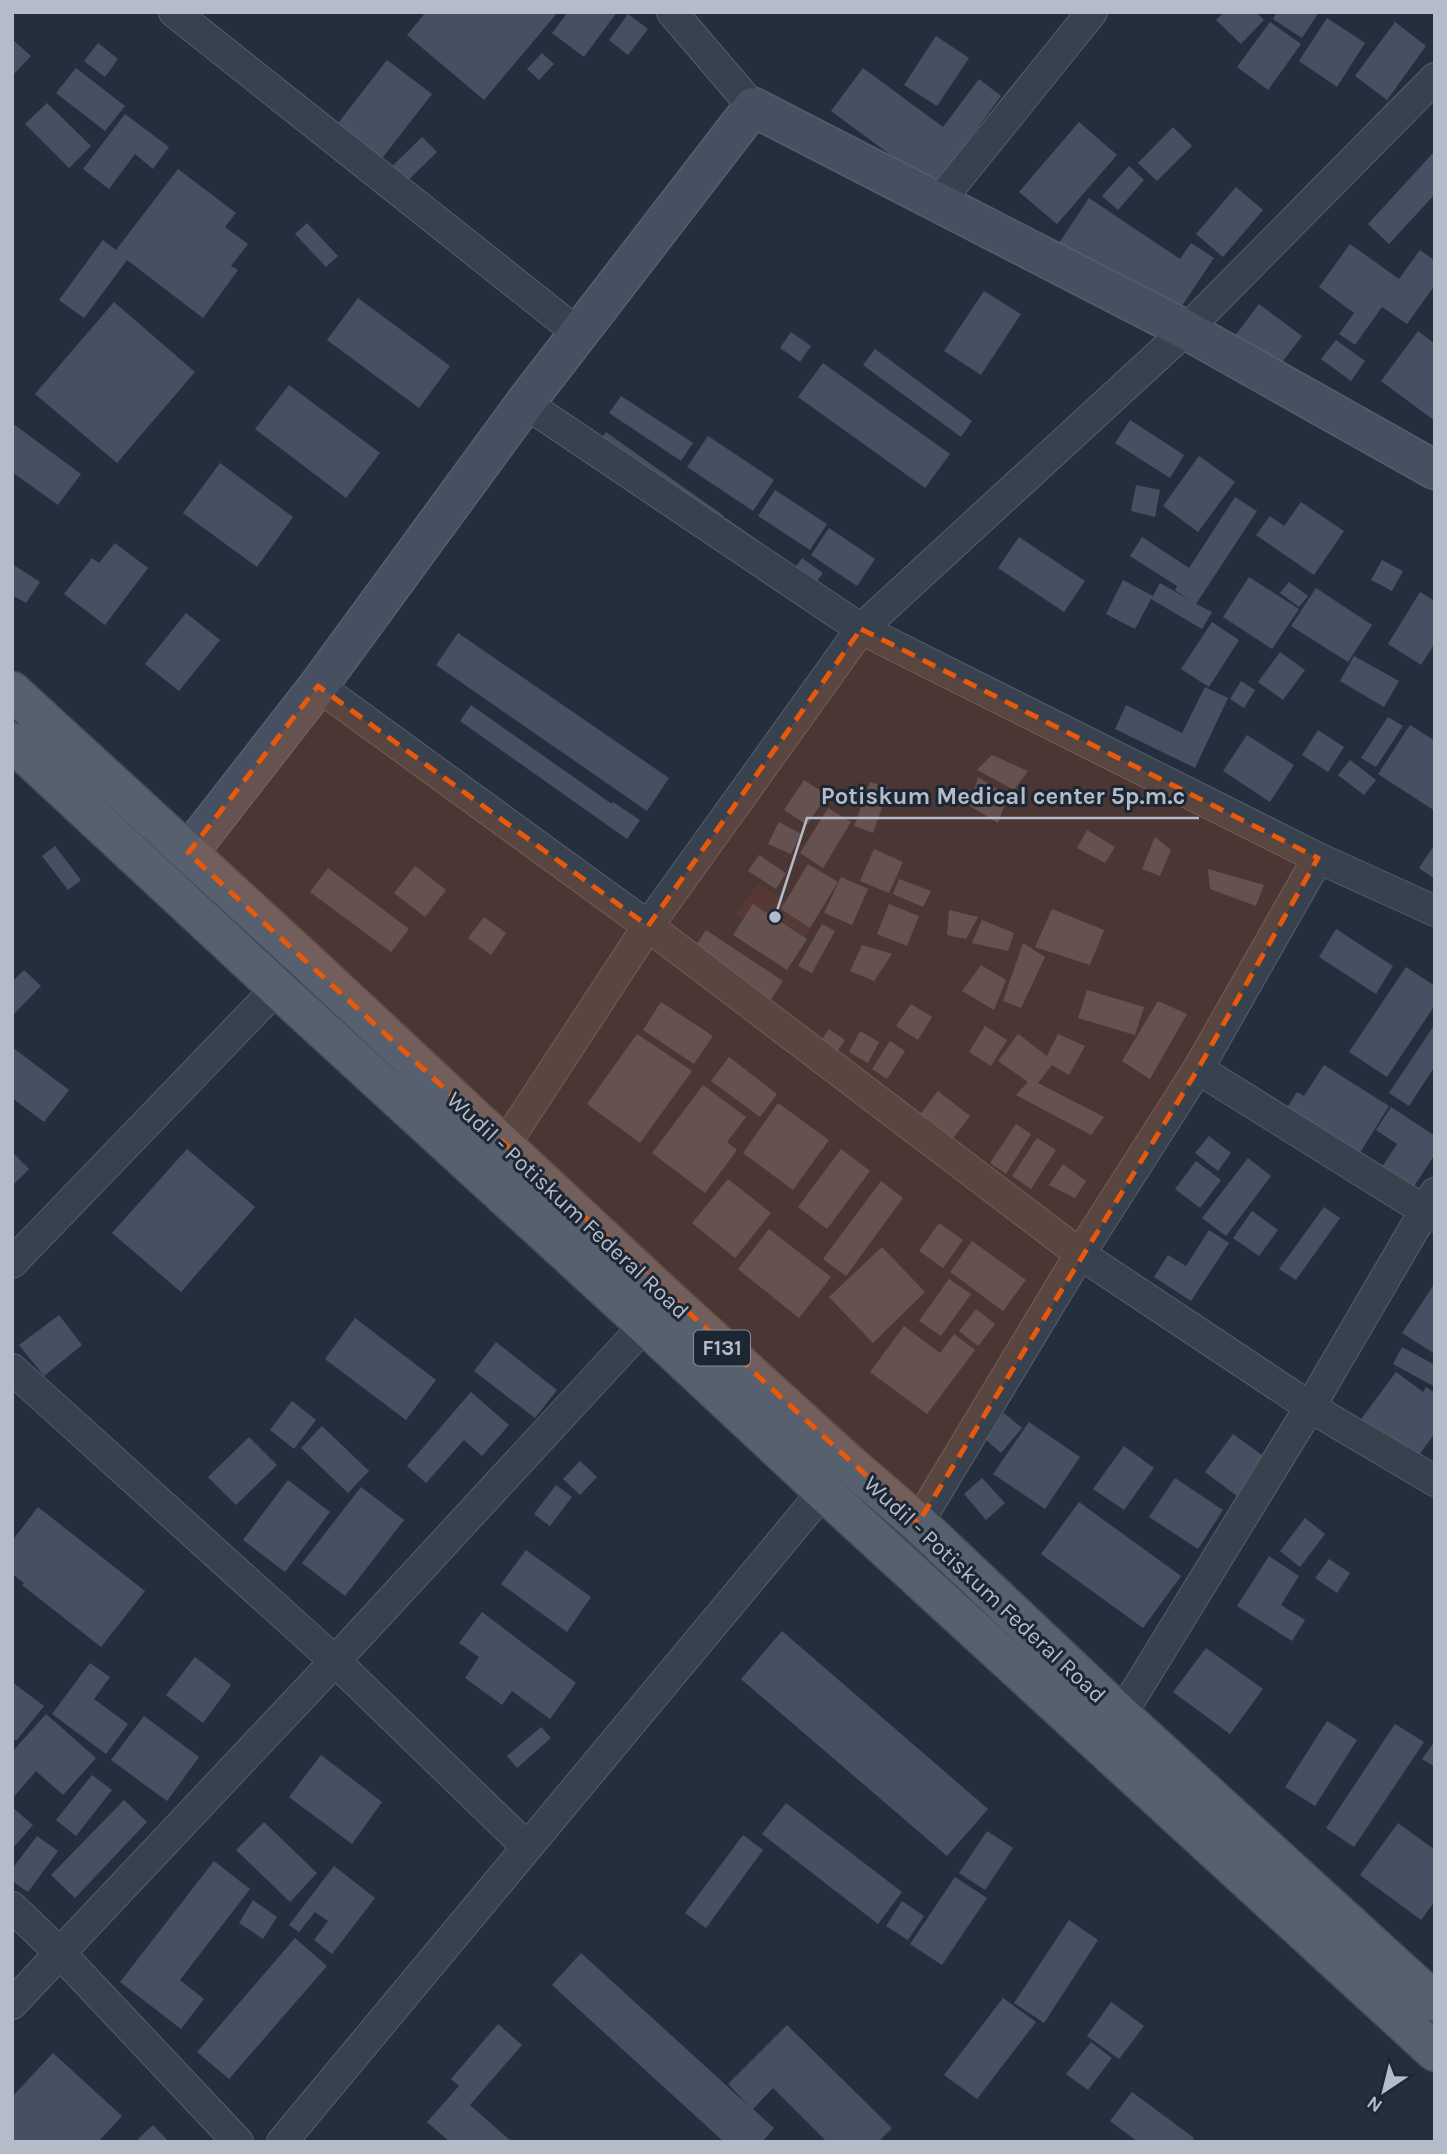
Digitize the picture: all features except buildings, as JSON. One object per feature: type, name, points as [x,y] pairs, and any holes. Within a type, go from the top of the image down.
[{"type":"main road","name":"Wudil - Potiskum Federal Road","points":[[12,691],[1435,2002]]},
{"type":"main road","name":"Wudil - Potiskum Federal Road","points":[[12,742],[1435,2052]]},
{"type":"street","points":[[174,12],[578,332]]},
{"type":"street","points":[[938,202],[1092,12]]},
{"type":"street","points":[[678,14],[752,107],[1186,330],[1435,470]]},
{"type":"street","points":[[504,1146],[648,926],[861,629],[1186,330],[1435,78]]},
{"type":"street","points":[[188,853],[318,686],[578,332],[752,107]]},
{"type":"street","points":[[525,403],[861,629],[1318,858],[1435,911]]},
{"type":"street","points":[[318,686],[648,926],[1080,1254],[1310,1407],[1435,1481]]},
{"type":"street","points":[[918,1523],[1080,1254],[1198,1069],[1318,858]]},
{"type":"street","points":[[12,1263],[277,988]]},
{"type":"street","points":[[1121,1715],[1432,1207],[1198,1069]]},
{"type":"street","points":[[12,2004],[335,1661],[645,1325]]},
{"type":"street","points":[[12,1369],[335,1661],[527,1847]]},
{"type":"street","points":[[282,2142],[847,1462]]},
{"type":"street","points":[[12,1907],[238,2142]]},
{"type":"highlighted area","points":[[861,629],[1318,858],[1198,1069],[918,1523],[188,853],[318,686],[648,926]]},
{"type":"shaded area","points":[[758,884],[815,920],[796,951],[735,914]]},
{"type":"place","name":"Potiskum Medical center 5p.m.c","points":[[775,917]]}]
